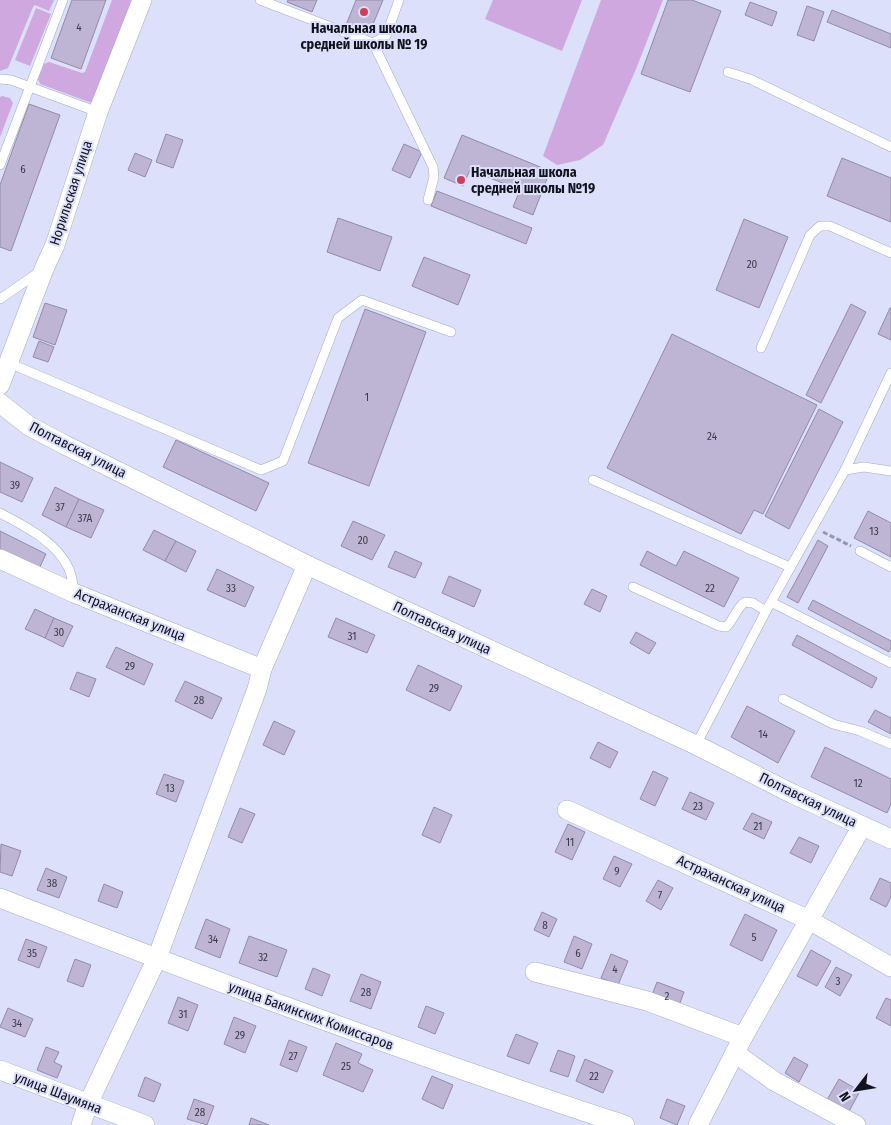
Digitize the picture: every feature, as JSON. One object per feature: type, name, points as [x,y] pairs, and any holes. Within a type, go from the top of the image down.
[{"type":"street","name":"Норильская улица","points":[[0,385],[55,245],[98,112],[142,0]]},
{"type":"street","name":"Полтавская улица","points":[[0,403],[29,426],[65,445],[307,565],[696,745],[891,839]]},
{"type":"street","name":"Астраханская улица","points":[[0,559],[74,593],[262,669]]},
{"type":"street","points":[[81,1125],[88,1104],[156,958],[257,690],[262,669],[307,565]]},
{"type":"street","name":"Астраханская улица","points":[[566,810],[808,920],[891,967]]},
{"type":"street","points":[[698,1125],[739,1045],[862,826]]},
{"type":"street","name":"улица Бакинских Комиссаров","points":[[0,898],[437,1062],[625,1125]]},
{"type":"street","points":[[535,972],[647,1002],[739,1045],[774,1081],[856,1125]]},
{"type":"street","name":"улица Шаумяна","points":[[0,1070],[145,1125]]},
{"type":"lane","points":[[0,165],[63,0]]},
{"type":"lane","points":[[260,0],[373,43],[433,167],[434,177],[428,200]]},
{"type":"lane","points":[[373,43],[386,36],[399,0]]},
{"type":"lane","points":[[728,72],[750,79],[891,147]]},
{"type":"lane","points":[[0,79],[10,80],[98,112]]},
{"type":"lane","points":[[761,348],[810,235],[820,226],[830,226],[891,253]]},
{"type":"lane","points":[[0,299],[44,269]]},
{"type":"lane","points":[[9,363],[261,470],[283,461],[338,318],[362,300],[451,332]]},
{"type":"lane","points":[[696,745],[766,610],[845,470],[891,373]]},
{"type":"lane","points":[[845,470],[864,467],[891,471]]},
{"type":"lane","points":[[593,480],[790,567]]},
{"type":"lane","points":[[0,513],[40,536],[56,549],[69,570],[74,593]]},
{"type":"lane","points":[[860,551],[891,567]]},
{"type":"lane","points":[[633,587],[719,626],[726,627],[744,602],[753,603],[766,610]]},
{"type":"lane","points":[[771,602],[891,663]]},
{"type":"lane","points":[[783,698],[833,724],[860,731],[891,744]]},
{"type":"path","points":[[814,527],[860,551]]},
{"type":"shaded area","points":[[0,0],[54,0],[49,11],[35,5],[33,7],[8,68],[0,71]]},
{"type":"shaded area","points":[[112,0],[134,0],[92,103],[40,84],[38,79],[44,64],[49,62],[82,73],[85,72]]},
{"type":"shaded area","points":[[493,0],[582,0],[562,51],[485,19]]},
{"type":"shaded area","points":[[601,0],[663,0],[603,145],[580,160],[557,165],[543,156]]},
{"type":"shaded area","points":[[36,8],[51,14],[30,66],[15,60]]},
{"type":"shaded area","points":[[0,97],[10,98],[13,103],[0,137]]},
{"type":"building","points":[[72,0],[106,0],[81,69],[51,58]]},
{"type":"building","name":"Начальная школа средней школы № 19","points":[[288,0],[317,0],[312,12],[287,2]]},
{"type":"building","name":"Начальная школа средней школы № 19","points":[[356,0],[383,0],[369,34],[346,25]]},
{"type":"building","points":[[668,0],[692,0],[721,11],[690,92],[641,74]]},
{"type":"building","points":[[750,2],[777,12],[772,26],[745,15]]},
{"type":"building","points":[[807,6],[824,12],[814,41],[797,35]]},
{"type":"building","points":[[832,10],[891,34],[891,48],[827,22]]},
{"type":"building","points":[[29,104],[60,115],[11,251],[0,247],[0,185]]},
{"type":"building","points":[[166,134],[183,140],[173,168],[156,162]]},
{"type":"building","points":[[462,135],[550,171],[533,215],[513,207],[520,190],[470,170],[463,186],[444,178]]},
{"type":"building","points":[[404,144],[422,152],[410,178],[392,170]]},
{"type":"building","points":[[135,153],[152,160],[145,177],[128,170]]},
{"type":"building","points":[[842,158],[891,178],[891,222],[827,196]]},
{"type":"building","points":[[437,191],[532,228],[526,244],[431,206]]},
{"type":"building","points":[[338,218],[392,237],[380,271],[327,252]]},
{"type":"building","points":[[744,219],[788,237],[759,308],[716,290]]},
{"type":"building","points":[[424,257],[470,275],[458,305],[412,286]]},
{"type":"building","points":[[45,303],[67,310],[55,345],[33,337]]},
{"type":"building","points":[[851,304],[866,312],[821,403],[806,395]]},
{"type":"building","points":[[891,308],[891,340],[878,334]]},
{"type":"building","points":[[365,309],[426,332],[369,486],[308,463]]},
{"type":"building","points":[[672,334],[817,405],[763,514],[754,510],[741,534],[607,468]]},
{"type":"building","points":[[39,341],[54,347],[48,362],[33,357]]},
{"type":"building","points":[[819,409],[843,422],[789,529],[765,516]]},
{"type":"building","points":[[176,440],[269,483],[256,511],[163,467]]},
{"type":"building","points":[[0,462],[33,478],[22,502],[0,492]]},
{"type":"building","points":[[55,487],[79,499],[66,527],[42,515]]},
{"type":"building","points":[[79,499],[104,510],[91,538],[66,527]]},
{"type":"building","points":[[868,511],[891,523],[891,557],[854,538]]},
{"type":"building","points":[[353,521],[385,535],[372,560],[341,546]]},
{"type":"building","points":[[154,530],[176,541],[165,561],[143,550]]},
{"type":"building","points":[[0,531],[46,554],[38,571],[0,552]]},
{"type":"building","points":[[818,540],[828,546],[798,603],[787,597]]},
{"type":"building","points":[[176,541],[196,551],[186,572],[165,561]]},
{"type":"building","points":[[395,551],[422,563],[415,578],[388,567]]},
{"type":"building","points":[[647,551],[676,566],[684,551],[739,578],[724,607],[640,565]]},
{"type":"building","points":[[217,569],[254,587],[245,607],[207,590]]},
{"type":"building","points":[[449,576],[481,590],[474,607],[442,593]]},
{"type":"building","points":[[592,589],[607,596],[600,612],[584,604]]},
{"type":"building","points":[[813,600],[891,641],[889,652],[808,609]]},
{"type":"building","points":[[35,609],[54,618],[45,638],[25,629]]},
{"type":"building","points":[[54,618],[73,626],[63,647],[45,638]]},
{"type":"building","points":[[336,618],[375,635],[367,653],[328,637]]},
{"type":"building","points":[[636,632],[656,643],[649,654],[630,643]]},
{"type":"building","points":[[797,635],[877,678],[872,688],[792,645]]},
{"type":"building","points":[[116,647],[153,664],[144,685],[106,667]]},
{"type":"building","points":[[418,665],[462,686],[450,711],[406,690]]},
{"type":"building","points":[[77,672],[96,679],[89,697],[70,689]]},
{"type":"building","points":[[185,681],[222,698],[212,719],[175,701]]},
{"type":"building","points":[[747,706],[795,731],[778,763],[731,737]]},
{"type":"building","points":[[875,710],[891,718],[891,734],[868,722]]},
{"type":"building","points":[[274,721],[295,731],[284,755],[263,745]]},
{"type":"building","points":[[598,742],[618,752],[610,768],[590,758]]},
{"type":"building","points":[[825,747],[891,779],[891,804],[887,813],[811,777]]},
{"type":"building","points":[[653,771],[668,778],[655,806],[640,799]]},
{"type":"building","points":[[164,774],[184,781],[176,802],[156,794]]},
{"type":"building","points":[[690,792],[714,803],[706,820],[682,809]]},
{"type":"building","points":[[434,807],[452,815],[440,843],[422,835]]},
{"type":"building","points":[[240,808],[255,814],[242,843],[228,837]]},
{"type":"building","points":[[752,813],[772,822],[764,839],[743,829]]},
{"type":"building","points":[[568,824],[585,832],[572,860],[555,852]]},
{"type":"building","points":[[799,837],[819,846],[811,863],[790,853]]},
{"type":"building","points":[[1,844],[21,851],[12,876],[0,872]]},
{"type":"building","points":[[614,856],[632,864],[620,887],[603,879]]},
{"type":"building","points":[[46,868],[67,877],[59,898],[37,890]]},
{"type":"building","points":[[880,878],[891,883],[891,897],[886,907],[870,899]]},
{"type":"building","points":[[658,880],[673,888],[661,910],[646,901]]},
{"type":"building","points":[[104,884],[123,892],[117,908],[98,901]]},
{"type":"building","points":[[542,912],[557,919],[549,937],[534,930]]},
{"type":"building","points":[[745,914],[777,930],[762,961],[730,945]]},
{"type":"building","points":[[206,919],[230,929],[220,958],[195,948]]},
{"type":"building","points":[[249,936],[287,950],[277,977],[239,963]]},
{"type":"building","points":[[574,936],[592,944],[582,969],[564,962]]},
{"type":"building","points":[[26,939],[47,947],[39,968],[18,960]]},
{"type":"building","points":[[811,950],[831,961],[817,986],[797,976]]},
{"type":"building","points":[[611,954],[628,961],[618,985],[601,978]]},
{"type":"building","points":[[75,959],[91,965],[83,987],[67,981]]},
{"type":"building","points":[[836,967],[852,975],[840,996],[825,987]]},
{"type":"building","points":[[313,968],[330,975],[322,996],[305,989]]},
{"type":"building","points":[[361,974],[381,982],[371,1009],[350,1001]]},
{"type":"building","points":[[657,982],[684,992],[677,1011],[650,1000]]},
{"type":"building","points":[[178,997],[198,1005],[188,1031],[168,1023]]},
{"type":"building","points":[[886,998],[891,1000],[891,1026],[876,1018]]},
{"type":"building","points":[[426,1006],[444,1013],[435,1034],[418,1027]]},
{"type":"building","points":[[8,1008],[33,1019],[25,1037],[0,1027]]},
{"type":"building","points":[[234,1017],[256,1026],[245,1053],[224,1044]]},
{"type":"building","points":[[516,1034],[538,1043],[529,1064],[507,1056]]},
{"type":"building","points":[[289,1040],[307,1047],[297,1072],[280,1065]]},
{"type":"building","points":[[336,1043],[362,1054],[358,1063],[373,1070],[363,1092],[323,1075]]},
{"type":"building","points":[[46,1047],[59,1052],[54,1062],[62,1066],[57,1078],[37,1070]]},
{"type":"building","points":[[558,1050],[575,1056],[568,1077],[550,1071]]},
{"type":"building","points":[[794,1057],[808,1065],[799,1082],[785,1073]]},
{"type":"building","points":[[585,1059],[613,1071],[603,1093],[576,1081]]},
{"type":"building","points":[[432,1076],[453,1085],[443,1109],[422,1099]]},
{"type":"building","points":[[145,1077],[161,1084],[154,1102],[138,1096]]},
{"type":"building","points":[[839,1079],[860,1091],[846,1117],[824,1105]]},
{"type":"building","points":[[194,1099],[214,1106],[207,1125],[187,1119]]},
{"type":"building","points":[[667,1099],[685,1106],[677,1125],[660,1118]]},
{"type":"building","points":[[251,1118],[269,1125],[249,1125]]},
{"type":"place","name":"Начальная школа средней школы № 19","points":[[364,12]]},
{"type":"place","name":"Начальная школа средней школы №19","points":[[461,180]]}]
